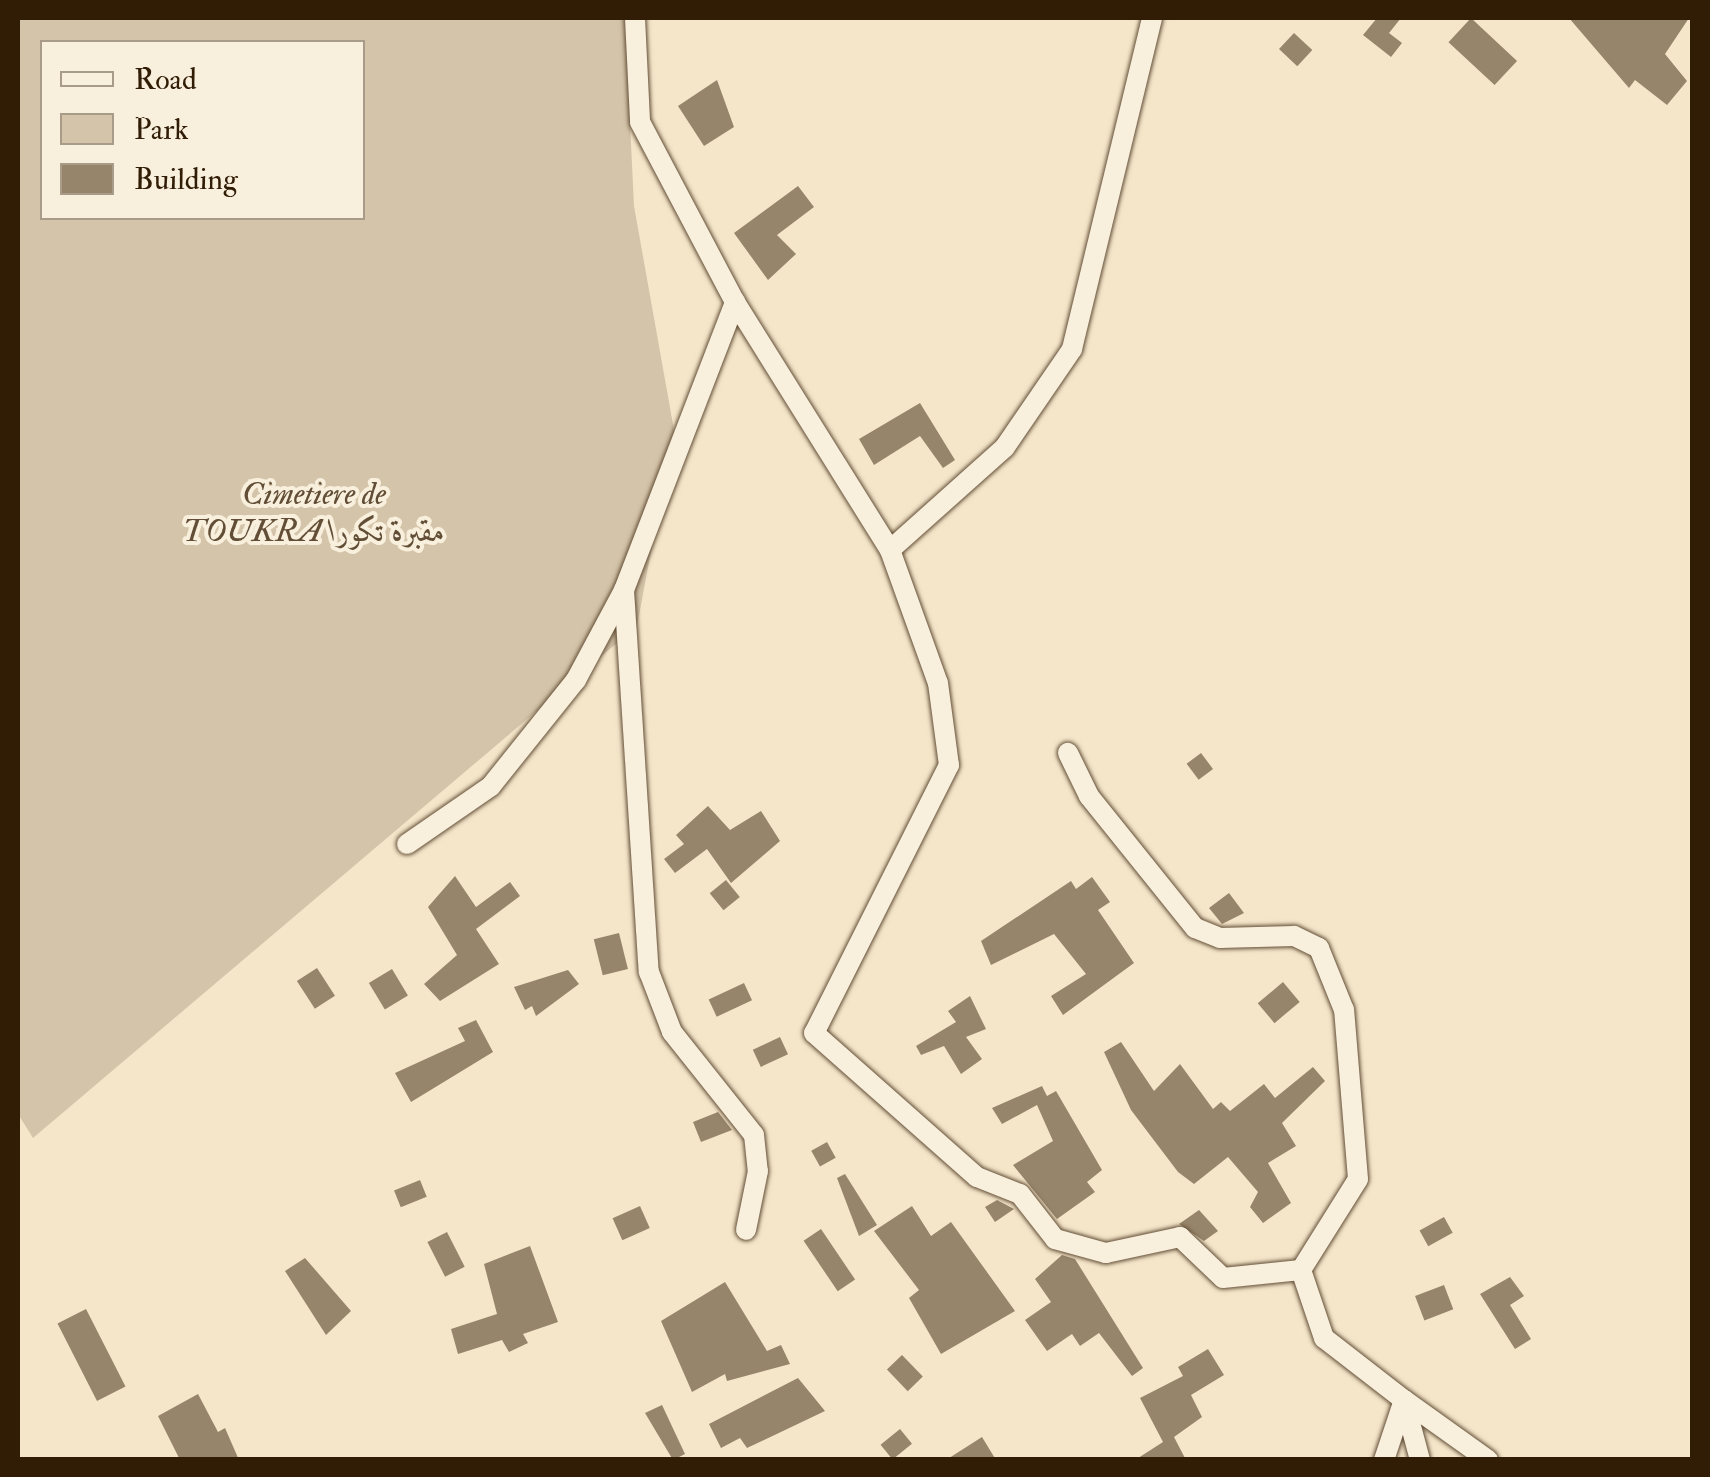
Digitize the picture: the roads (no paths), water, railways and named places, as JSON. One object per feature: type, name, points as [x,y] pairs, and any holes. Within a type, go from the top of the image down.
[{"type":"street","points":[[635,18],[640,122],[735,302],[890,550],[922,624],[949,765],[814,1033],[977,1178],[1020,1194],[1055,1239],[1106,1253],[1180,1237],[1223,1278],[1301,1270]]},
{"type":"street","points":[[890,550],[1005,448],[1072,349],[1135,59],[1152,18]]},
{"type":"street","points":[[407,844],[478,796],[538,736],[624,590],[735,302]]},
{"type":"street","points":[[624,590],[649,972],[672,1032],[754,1135],[758,1170],[746,1230]]},
{"type":"street","points":[[1068,753],[1089,796],[1195,928],[1220,938],[1294,936],[1319,948],[1344,1010],[1358,1179],[1301,1270]]},
{"type":"street","points":[[1301,1270],[1324,1338],[1488,1460]]},
{"type":"street","points":[[1384,1460],[1404,1400]]},
{"type":"street","points":[[1404,1400],[1420,1460]]},
{"type":"park label","name":"Cimetiere de TOUKRA مقبرة تكورا","points":[[314,514]]}]
